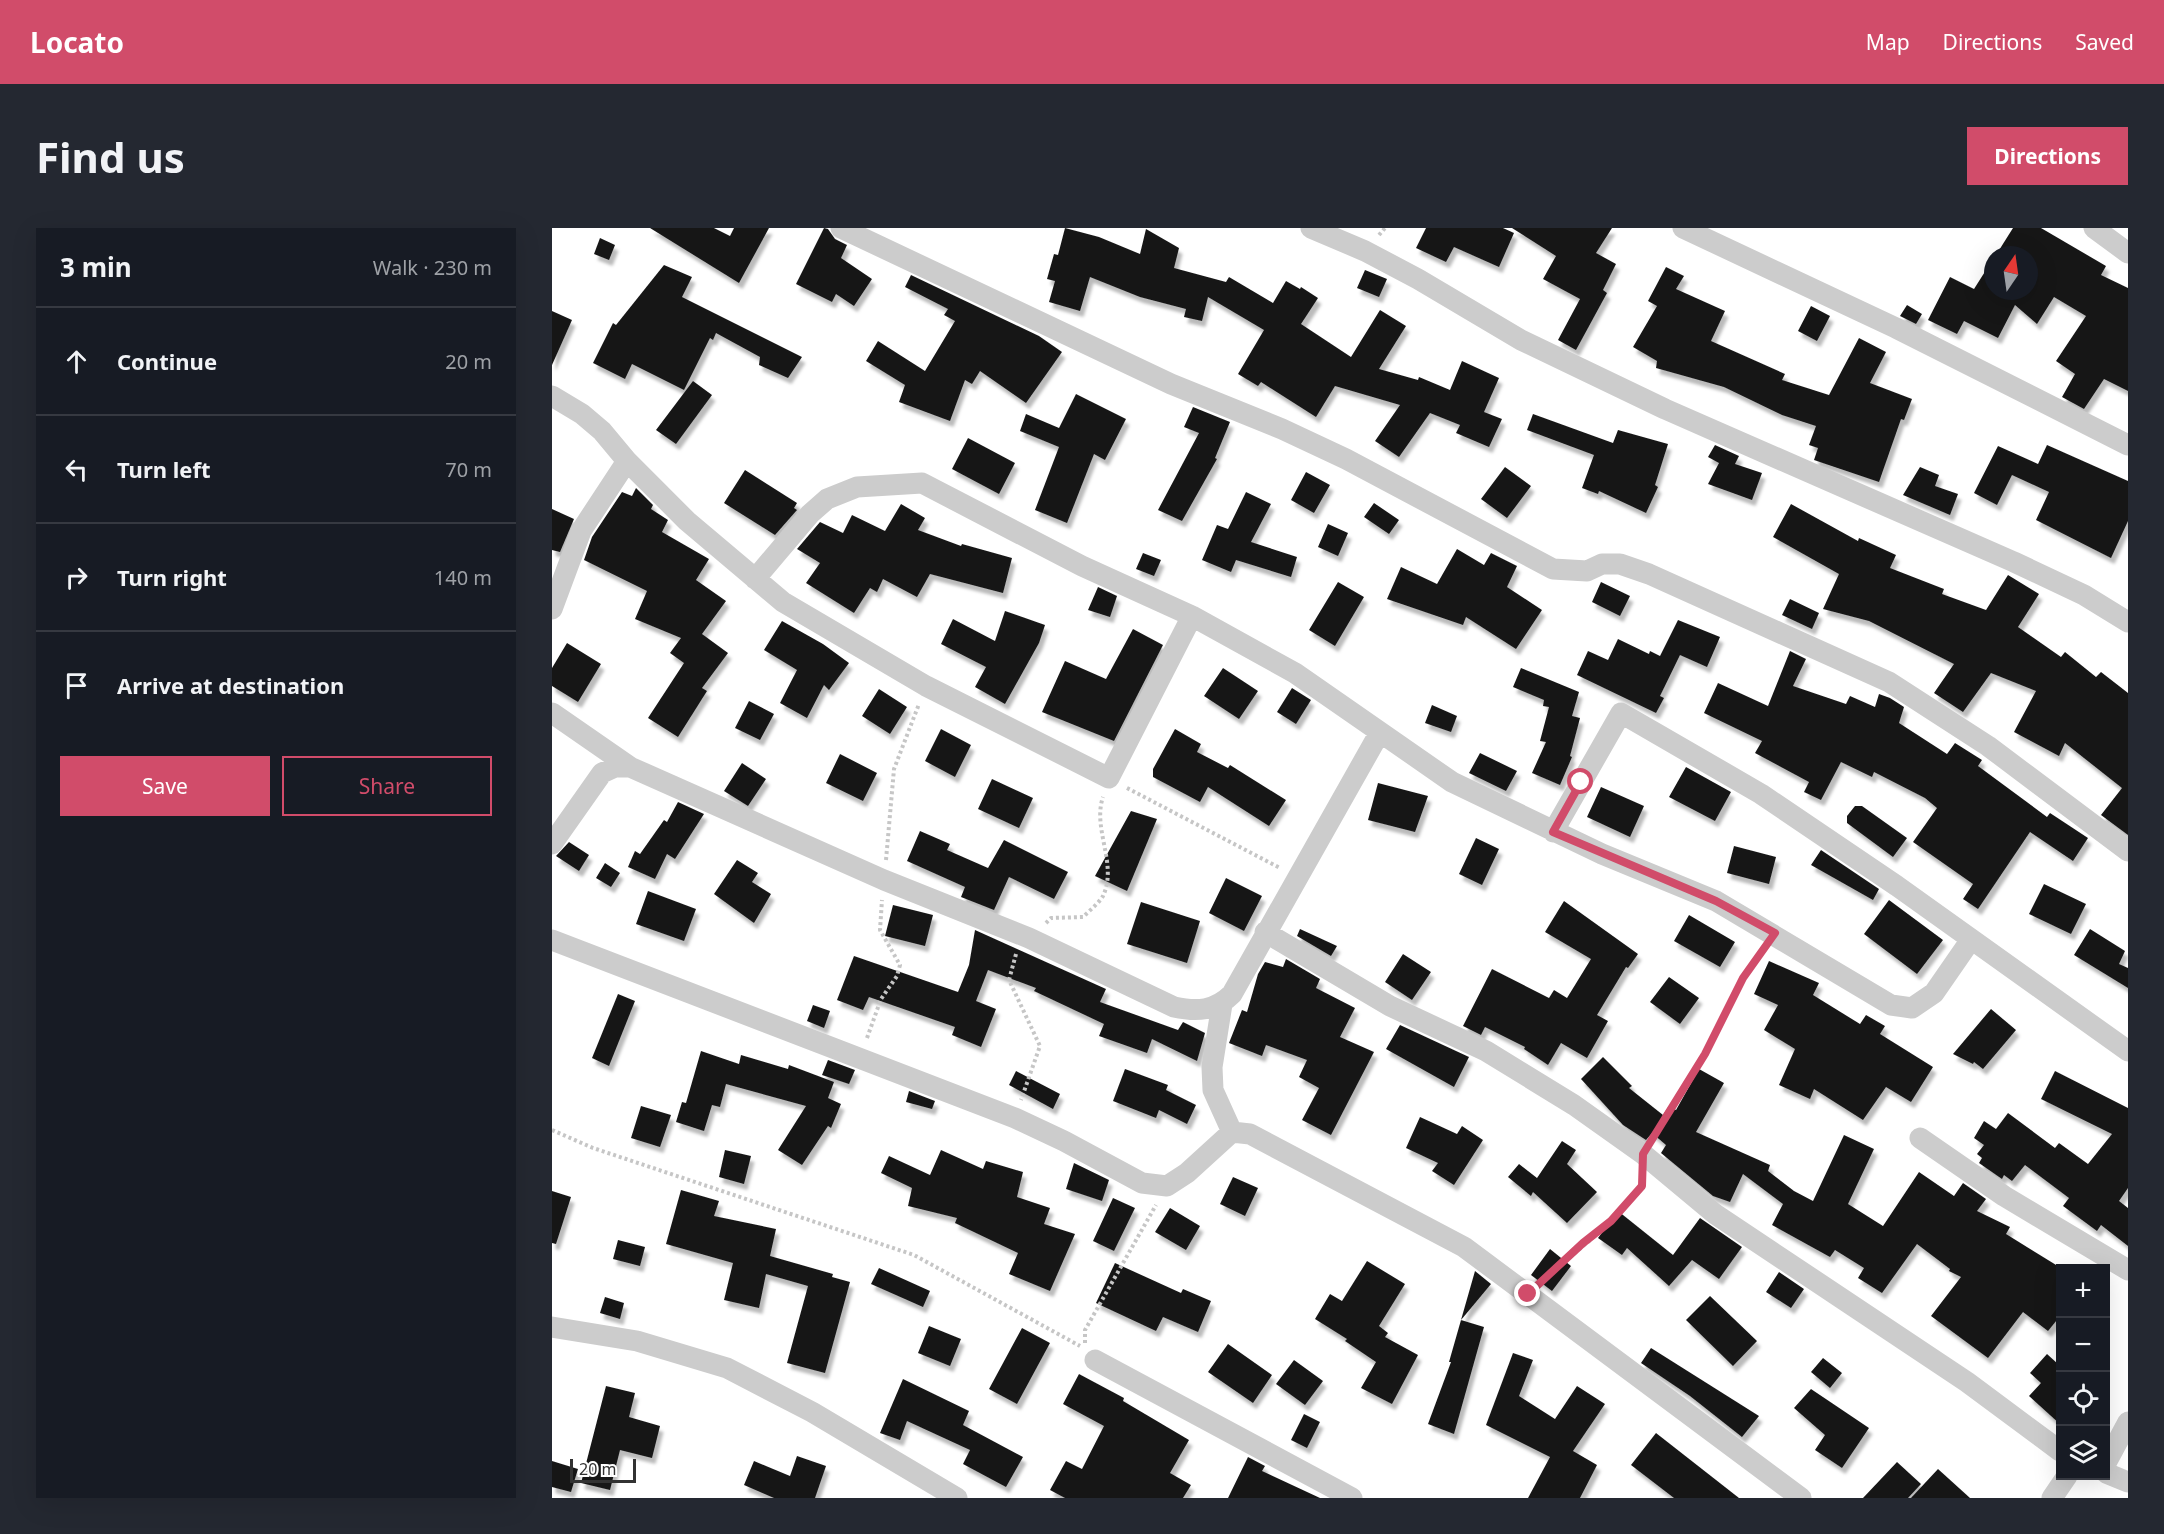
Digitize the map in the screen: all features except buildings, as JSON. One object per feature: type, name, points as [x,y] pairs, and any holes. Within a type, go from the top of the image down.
[{"type":"street","points":[[840,228],[1171,384],[1282,429],[1347,459],[1553,569],[1587,571],[1602,564],[1620,564],[1649,573],[1888,682],[1988,746],[2128,851]]},
{"type":"street","points":[[1311,228],[1383,260],[1531,345],[1665,409],[2024,567],[2084,595],[2128,622]]},
{"type":"street","points":[[1683,228],[1896,328],[2128,445]]},
{"type":"street","points":[[2094,228],[2128,253]]},
{"type":"street","points":[[552,396],[582,414],[602,431],[627,461],[687,521],[783,602],[926,686],[1109,778],[1192,616]]},
{"type":"street","points":[[552,609],[581,531],[627,461]]},
{"type":"street","points":[[754,579],[810,514],[827,499],[857,487],[922,483],[1082,566],[1192,616],[1295,673],[1452,782],[1553,832],[1716,901],[1775,933],[1891,1005],[1912,1008],[1934,993],[1970,941]]},
{"type":"street","points":[[552,712],[630,767],[884,880],[1029,938],[1174,1007],[1196,1012],[1222,1004],[1232,994],[1380,732]]},
{"type":"street","points":[[1553,832],[1621,713],[1761,794],[1897,886],[1970,941],[2128,1052]]},
{"type":"street","points":[[552,844],[602,773],[615,767],[630,767]]},
{"type":"street","points":[[1265,932],[1390,1006],[1486,1051],[1536,1080],[1643,1154],[1715,1214],[1967,1382],[2056,1447]]},
{"type":"street","points":[[552,940],[1015,1118],[1064,1141],[1142,1183],[1167,1186],[1187,1173],[1209,1150],[1232,1132],[1250,1134],[1464,1247],[1801,1498]]},
{"type":"street","points":[[1222,1004],[1212,1067],[1213,1090],[1232,1132]]},
{"type":"street","points":[[1920,1138],[2004,1196],[2128,1270]]},
{"type":"street","points":[[552,1327],[637,1341],[727,1368],[812,1412],[957,1498]]},
{"type":"street","points":[[1095,1360],[1352,1498]]},
{"type":"street","points":[[2110,1456],[2128,1422]]},
{"type":"street","points":[[2110,1475],[2128,1482]]},
{"type":"street","points":[[2052,1498],[2064,1480]]},
{"type":"path","points":[[1109,778],[1297,878]]},
{"type":"path","points":[[1528,1294],[1583,1243],[1611,1221],[1642,1186],[1643,1154],[1705,1054],[1743,978],[1775,933]]},
{"type":"path","points":[[552,1130],[593,1148],[914,1255],[1084,1349],[1085,1330],[1167,1186]]},
{"type":"route","points":[[1528,1294],[1583,1243],[1611,1221],[1642,1186],[1643,1154],[1705,1054],[1743,978],[1775,933],[1716,901],[1553,832],[1581,782]]}]
